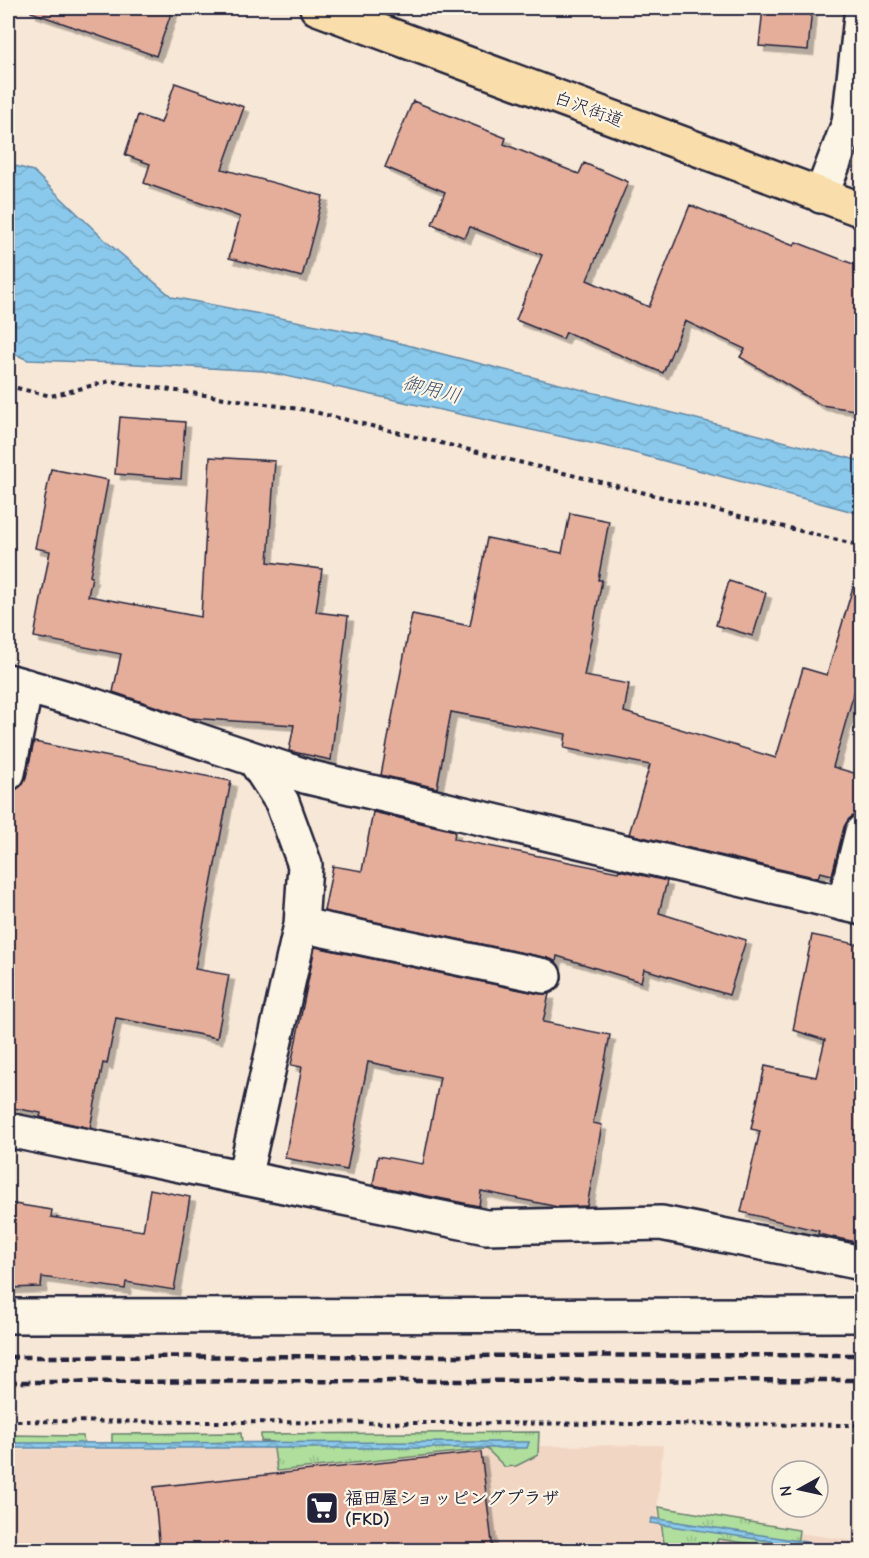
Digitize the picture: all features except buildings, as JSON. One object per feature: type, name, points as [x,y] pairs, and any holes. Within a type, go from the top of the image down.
[{"type":"main road","name":"白沢街道","points":[[317,8],[861,210]]},
{"type":"street","points":[[821,196],[849,123],[861,8]]},
{"type":"street","points":[[8,773],[17,684],[92,705],[308,777],[853,906],[861,832]]},
{"type":"street","points":[[244,1178],[301,926],[305,865],[282,802],[254,759]]},
{"type":"street","points":[[301,926],[544,976]]},
{"type":"street","points":[[8,1130],[486,1227],[661,1224],[861,1263]]},
{"type":"street","points":[[8,1316],[861,1315]]},
{"type":"path","points":[[8,386],[51,396],[110,381],[306,410],[861,546]]},
{"type":"path","points":[[8,1421],[861,1425]]},
{"type":"shaded area","points":[[663,1445],[657,1512],[861,1542],[861,1550],[8,1550],[8,1450]]},
{"type":"green space","points":[[539,1432],[538,1455],[516,1466],[505,1467],[487,1449],[277,1471],[273,1442],[261,1441],[261,1434]]},
{"type":"green space","points":[[241,1433],[242,1442],[112,1445],[112,1434]]},
{"type":"green space","points":[[8,1435],[83,1436],[84,1446],[8,1446]]},
{"type":"green space","points":[[659,1507],[799,1530],[797,1546],[795,1550],[752,1550],[751,1544],[718,1539],[714,1550],[665,1550]]},
{"type":"water","name":"御用川","points":[[8,164],[33,171],[108,243],[172,297],[368,335],[861,461],[861,514],[627,451],[263,371],[28,360],[8,351]]},
{"type":"water","points":[[529,1442],[527,1448],[8,1448],[8,1443]]},
{"type":"water","points":[[652,1518],[855,1550],[829,1550],[650,1523]]},
{"type":"railway","points":[[8,1357],[862,1355]]},
{"type":"railway","points":[[8,1382],[862,1380]]},
{"type":"place","name":"福田屋ショッピングプラザ (FKD)","points":[[322,1508]]}]
